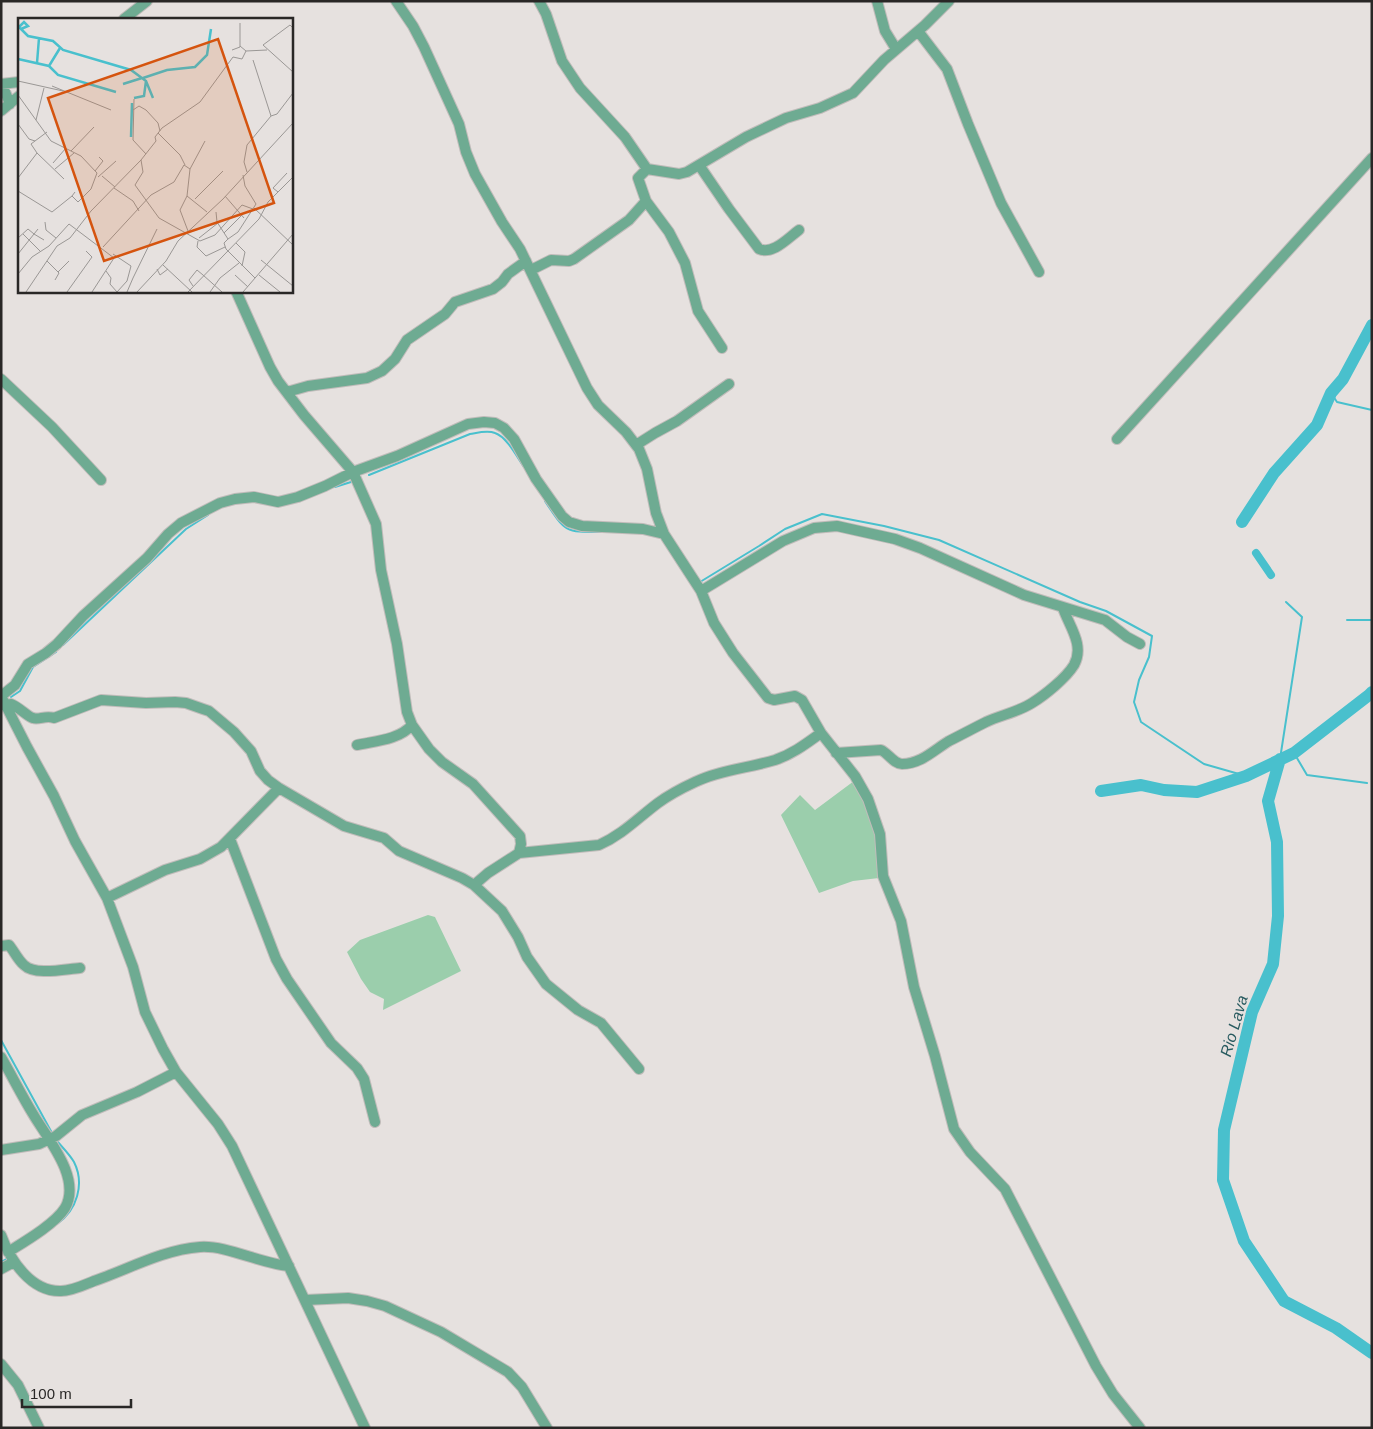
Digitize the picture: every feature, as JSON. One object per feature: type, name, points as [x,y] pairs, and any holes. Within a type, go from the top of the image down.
[{"type":"street","points":[[125,18],[146,1]]},
{"type":"street","points":[[396,1],[413,26],[424,47],[459,124],[474,174],[529,266],[587,388],[598,405],[620,425],[636,445],[647,469],[656,513],[664,534],[701,591],[714,623],[733,653],[768,698],[774,700],[799,697],[821,733],[856,776],[868,799],[880,834],[883,876],[901,921],[914,988],[935,1056],[954,1129],[970,1152],[1005,1189],[1096,1366],[1113,1394],[1140,1428]]},
{"type":"street","points":[[539,1],[546,14],[562,61],[580,88],[625,137],[647,169],[679,174],[700,165],[746,137],[786,118],[820,108],[848,96],[948,2]]},
{"type":"street","points":[[877,1],[885,31],[896,49]]},
{"type":"street","points":[[918,31],[948,69],[968,124],[1001,203],[1038,272]]},
{"type":"street","points":[[10,104],[2,84],[18,82]]},
{"type":"street","points":[[1,111],[18,97]]},
{"type":"street","points":[[1117,439],[1372,158]]},
{"type":"street","points":[[700,165],[758,249],[766,251],[772,249],[799,230]]},
{"type":"street","points":[[647,169],[638,178],[646,201],[669,232],[685,263],[698,311],[722,348]]},
{"type":"street","points":[[287,392],[308,386],[366,378],[382,372],[407,340],[445,314],[455,302],[462,298],[493,289],[508,274],[529,266],[551,260],[569,261],[574,259],[629,220],[646,201]]},
{"type":"street","points":[[236,292],[270,367],[287,392],[353,472],[376,524],[381,570],[397,644],[407,712],[412,725],[429,749],[442,762],[473,784],[520,836],[519,853]]},
{"type":"street","points":[[1,379],[52,427],[101,480]]},
{"type":"street","points":[[636,445],[677,421],[729,384]]},
{"type":"street","points":[[365,1428],[232,1146],[218,1124],[176,1072],[163,1049],[145,1012],[133,967],[106,898],[1,696],[15,685],[28,664],[46,653],[56,644],[83,616],[147,558],[168,534],[181,523],[220,503],[254,497],[278,502],[326,486],[353,472],[397,456],[468,424],[484,422],[504,428],[514,440],[536,479],[562,516],[569,522],[582,526],[643,529],[664,534]]},
{"type":"street","points":[[701,591],[783,541],[814,528],[832,525],[883,536],[920,548],[1024,595],[1104,620],[1140,644]]},
{"type":"street","points":[[836,753],[880,750],[896,762],[902,764],[922,759],[948,742],[1032,703],[1056,684],[1074,665],[1077,640],[1063,608]]},
{"type":"street","points":[[5,706],[11,704],[24,711],[30,717],[37,718],[49,716],[54,718],[101,700],[186,703],[209,711],[234,732],[251,751],[260,771],[279,788],[344,826],[384,838],[399,851],[474,885],[502,911],[518,936],[527,957],[546,984],[578,1010],[601,1023],[639,1068]]},
{"type":"street","points":[[357,745],[390,738],[407,731],[412,725]]},
{"type":"street","points":[[474,885],[488,873],[519,853],[599,845],[612,840],[659,803],[682,789],[726,771],[776,760],[791,753],[821,733]]},
{"type":"street","points":[[106,898],[165,870],[200,859],[221,847],[279,788]]},
{"type":"street","points":[[230,839],[276,959],[287,979],[331,1043],[357,1068],[364,1079],[376,1122]]},
{"type":"street","points":[[1,946],[9,945],[24,965],[30,968],[49,971],[80,968]]},
{"type":"street","points":[[1,1057],[52,1138],[67,1176],[70,1192],[65,1208],[10,1257],[1,1269]]},
{"type":"street","points":[[1,1150],[39,1144],[52,1138],[82,1115],[129,1096],[176,1072]]},
{"type":"street","points":[[1,1235],[10,1257],[27,1277],[41,1286],[56,1291],[64,1291],[92,1282],[162,1254],[201,1247],[220,1250],[275,1265],[289,1266]]},
{"type":"street","points":[[305,1300],[348,1298],[367,1301],[385,1306],[441,1332],[508,1372],[522,1387],[547,1428]]},
{"type":"street","points":[[1,1364],[18,1385],[39,1428]]},
{"type":"green space","points":[[854,781],[867,802],[878,836],[879,878],[853,881],[819,893],[781,815],[800,795],[815,810]]},
{"type":"green space","points":[[428,915],[435,917],[461,971],[383,1010],[384,999],[370,992],[347,952],[360,940]]},
{"type":"waterway","points":[[1242,522],[1274,473],[1317,425],[1331,393],[1343,379],[1372,325]]},
{"type":"waterway","points":[[1331,393],[1337,402],[1372,410]]},
{"type":"waterway","points":[[369,475],[470,434],[485,432],[495,433],[504,439],[524,467]]},
{"type":"waterway","points":[[335,487],[351,482]]},
{"type":"waterway","points":[[545,501],[563,525],[573,531],[603,532]]},
{"type":"waterway","points":[[700,582],[785,529],[822,514],[884,526],[939,540],[1080,602],[1106,611],[1152,636],[1149,657],[1139,680],[1134,702],[1141,722],[1204,764],[1246,776]]},
{"type":"waterway","points":[[63,645],[186,529],[208,515]]},
{"type":"waterway","points":[[1256,553],[1271,575]]},
{"type":"waterway","points":[[675,559],[690,582]]},
{"type":"waterway","points":[[1280,759],[1302,617],[1286,602]]},
{"type":"waterway","points":[[1347,620],[1372,620]]},
{"type":"waterway","points":[[11,697],[20,691],[33,667],[56,652]]},
{"type":"waterway","points":[[1101,791],[1141,785],[1164,790],[1197,792],[1246,776],[1294,753],[1372,692]]},
{"type":"waterway","points":[[1294,753],[1307,775],[1367,783]]},
{"type":"waterway","name":"Rio Lava","points":[[1280,759],[1268,801],[1277,842],[1278,916],[1273,964],[1252,1012],[1224,1130],[1223,1180],[1244,1241],[1284,1301],[1336,1328],[1372,1353]]},
{"type":"waterway","points":[[1,1040],[52,1133]]},
{"type":"waterway","points":[[57,1141],[74,1162],[79,1179],[79,1188],[70,1212],[57,1224]]},
{"type":"waterway","points":[[1,1262],[8,1258]]}]
